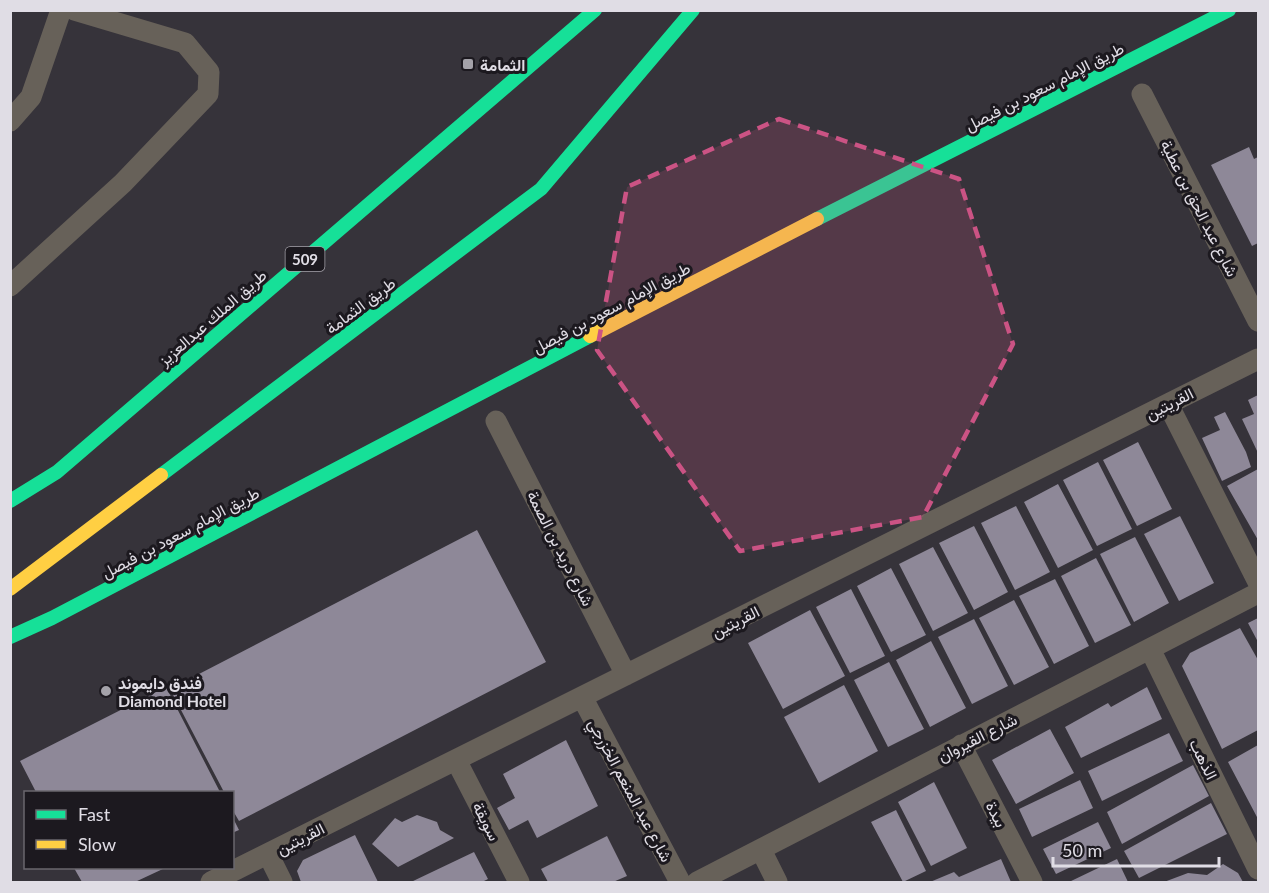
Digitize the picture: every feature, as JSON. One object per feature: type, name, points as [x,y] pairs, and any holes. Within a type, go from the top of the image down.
[{"type":"main road","name":"طريق الملك عبدالعزيز","points":[[10,501],[57,472],[595,10]]},
{"type":"main road","name":"طريق الثمامة","points":[[10,589],[542,189],[693,10]]},
{"type":"main road","name":"طريق الإمام سعود بن فيصل","points":[[10,637],[52,618],[664,297],[1229,10]]},
{"type":"street","points":[[10,121],[31,97],[61,10]]},
{"type":"street","points":[[10,286],[123,183],[208,94],[209,72],[185,43],[74,10]]},
{"type":"street","name":"شارع عبد الحق بن عطية","points":[[1143,94],[1258,321]]},
{"type":"street","name":"القريتين","points":[[211,882],[1258,359]]},
{"type":"street","points":[[1168,404],[1258,582]]},
{"type":"street","name":"شارع دريد بن الصمة","points":[[496,422],[626,675]]},
{"type":"street","name":"شارع القيروان","points":[[697,882],[1258,593]]},
{"type":"street","name":"الذهب","points":[[1150,649],[1258,869]]},
{"type":"street","name":"شارع عبد المنعم الخزرجي","points":[[582,697],[680,882]]},
{"type":"street","name":"بيدة","points":[[961,745],[1032,882]]},
{"type":"street","name":"سويقة","points":[[456,760],[519,882]]},
{"type":"street","points":[[760,850],[777,882]]},
{"type":"street","points":[[268,854],[282,882]]},
{"type":"highlighted area","points":[[779,119],[959,179],[1013,344],[923,517],[740,551],[597,350],[627,187]]},
{"type":"building","points":[[1249,147],[1254,159],[1258,157],[1258,243],[1252,246],[1211,165]]},
{"type":"building","points":[[1258,395],[1258,453],[1242,419],[1254,414],[1248,400]]},
{"type":"building","points":[[1225,412],[1246,452],[1251,467],[1222,481],[1202,438],[1220,430],[1214,417]]},
{"type":"building","points":[[1138,442],[1172,509],[1137,526],[1103,460]]},
{"type":"building","points":[[1098,462],[1132,529],[1097,546],[1063,480]]},
{"type":"building","points":[[1258,469],[1258,540],[1227,486]]},
{"type":"building","points":[[1058,484],[1093,550],[1058,568],[1024,502]]},
{"type":"building","points":[[1016,506],[1050,572],[1015,590],[981,523]]},
{"type":"building","points":[[1180,516],[1214,583],[1179,601],[1144,534]]},
{"type":"building","points":[[974,526],[1008,592],[974,610],[939,543]]},
{"type":"building","points":[[477,530],[546,662],[239,821],[234,812],[234,791],[223,791],[170,689]]},
{"type":"building","points":[[1135,537],[1169,603],[1134,622],[1100,554]]},
{"type":"building","points":[[933,547],[968,613],[933,631],[899,564]]},
{"type":"building","points":[[1096,558],[1131,625],[1095,643],[1061,576]]},
{"type":"building","points":[[891,568],[926,635],[891,652],[857,586]]},
{"type":"building","points":[[1055,579],[1089,646],[1054,664],[1019,596]]},
{"type":"building","points":[[851,589],[885,656],[850,673],[816,607]]},
{"type":"building","points":[[1014,600],[1049,667],[1014,685],[979,618]]},
{"type":"building","points":[[810,610],[845,676],[783,709],[748,643]]},
{"type":"building","points":[[1258,618],[1258,642],[1248,623]]},
{"type":"building","points":[[974,619],[1008,686],[972,704],[938,637]]},
{"type":"building","points":[[1240,628],[1258,660],[1258,730],[1222,749],[1182,666],[1190,653]]},
{"type":"building","points":[[931,641],[966,708],[930,727],[896,660]]},
{"type":"building","points":[[889,662],[924,729],[888,747],[854,680]]},
{"type":"building","points":[[844,685],[878,751],[819,783],[784,717]]},
{"type":"building","points":[[166,687],[219,791],[35,791],[20,761]]},
{"type":"building","points":[[1147,687],[1162,719],[1081,758],[1065,727],[1108,703],[1111,707]]},
{"type":"building","points":[[1050,729],[1074,773],[1016,804],[992,760]]},
{"type":"building","points":[[1169,733],[1183,761],[1102,801],[1088,771]]},
{"type":"building","points":[[566,740],[598,806],[537,838],[528,820],[509,830],[497,808],[515,798],[503,774]]},
{"type":"building","points":[[1258,745],[1258,819],[1228,762]]},
{"type":"building","points":[[1193,765],[1209,796],[1122,844],[1107,812]]},
{"type":"building","points":[[1080,780],[1093,808],[1032,837],[1019,809]]},
{"type":"building","points":[[934,782],[967,848],[931,866],[898,802]]},
{"type":"building","points":[[1211,803],[1227,834],[1139,878],[1124,851]]},
{"type":"building","points":[[896,810],[926,871],[903,882],[871,822]]},
{"type":"building","points":[[417,815],[437,822],[440,830],[454,838],[398,867],[372,844],[395,818],[402,822]]},
{"type":"building","points":[[234,820],[239,830],[234,832]]},
{"type":"building","points":[[1098,822],[1111,848],[1056,874],[1043,849]]},
{"type":"building","points":[[355,835],[378,882],[301,882],[297,871],[303,860]]},
{"type":"building","points":[[607,836],[627,876],[613,882],[548,882],[541,869]]},
{"type":"building","points":[[474,852],[488,879],[482,882],[411,882]]},
{"type":"building","points":[[1001,859],[1011,882],[930,882],[954,872],[959,877]]},
{"type":"building","points":[[1117,859],[1128,882],[1069,882]]},
{"type":"building","points":[[1223,864],[1238,873],[1243,882],[1164,882],[1188,873],[1207,875]]},
{"type":"building","points":[[75,869],[163,869],[135,882],[82,882]]},
{"type":"traffic: fast","points":[[10,501],[57,472],[595,10]]},
{"type":"traffic: fast","points":[[161,475],[541,189],[693,10]]},
{"type":"traffic: fast","points":[[817,219],[1229,10]]},
{"type":"traffic: fast","points":[[10,637],[52,618],[590,336]]},
{"type":"traffic: slow","points":[[590,336],[817,219]]},
{"type":"traffic: slow","points":[[10,589],[161,475]]},
{"type":"place","name":"الثمامة","points":[[468,64]]},
{"type":"place","name":"فندق دايموند Diamond Hotel","points":[[106,691]]}]
